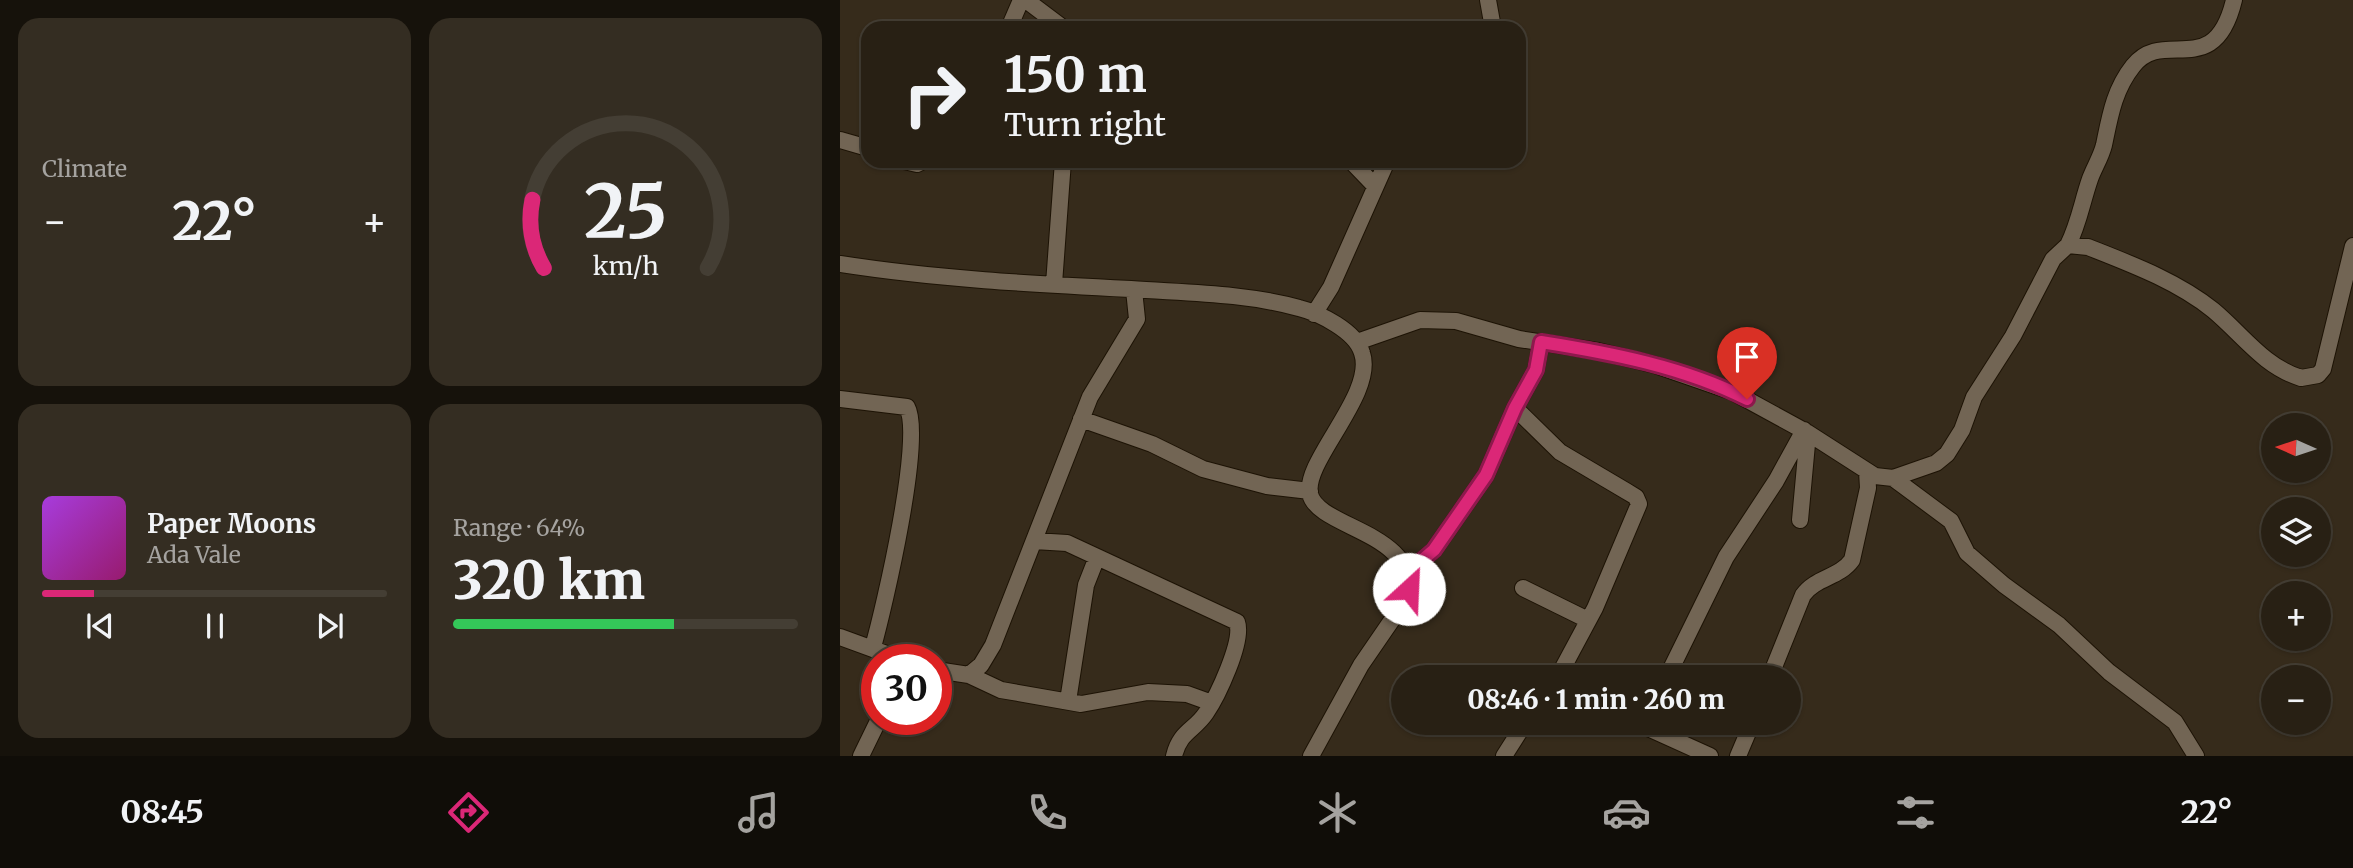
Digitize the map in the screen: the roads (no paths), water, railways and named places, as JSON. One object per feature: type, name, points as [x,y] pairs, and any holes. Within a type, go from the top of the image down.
[{"type":"street","points":[[1012,21],[1023,0],[1053,21]]},
{"type":"street","points":[[1489,0],[1492,21]]},
{"type":"street","points":[[1893,478],[1936,463],[1947,454],[1962,430],[1977,391],[2013,336],[2053,259],[2068,245],[2104,146],[2116,94],[2134,65],[2149,54],[2196,48],[2216,40],[2223,33],[2234,0]]},
{"type":"street","points":[[840,140],[861,146]]},
{"type":"street","points":[[1054,284],[1062,168]]},
{"type":"street","points":[[1358,168],[1375,186]]},
{"type":"street","points":[[1314,314],[1331,287],[1384,168]]},
{"type":"street","points":[[2068,245],[2088,247],[2160,276],[2212,310],[2258,353],[2301,378],[2318,375],[2323,369],[2353,246]]},
{"type":"street","points":[[840,264],[973,280],[1134,290],[1282,304],[1330,321],[1357,342],[1364,362],[1361,376],[1341,426],[1312,476],[1310,491],[1316,505],[1390,550],[1401,560],[1407,573],[1407,598],[1361,665],[1311,756]]},
{"type":"street","points":[[968,675],[981,665],[993,645],[1081,419],[1097,384],[1137,319],[1134,290]]},
{"type":"street","points":[[1357,342],[1420,320],[1456,321],[1541,342],[1598,351],[1690,375],[1733,392],[1806,432],[1867,471],[1893,478],[1951,520],[1967,553],[2059,625],[2109,672],[2175,722],[2196,756]]},
{"type":"street","points":[[1407,573],[1434,550],[1486,475],[1515,408],[1536,370],[1541,342]]},
{"type":"street","points":[[840,399],[897,404],[907,407],[912,416],[907,476],[895,553],[874,644]]},
{"type":"street","points":[[1515,408],[1560,452],[1636,497],[1639,504],[1588,620],[1564,665]]},
{"type":"street","points":[[1081,419],[1142,440],[1203,469],[1267,486],[1310,491]]},
{"type":"street","points":[[1800,520],[1806,432]]},
{"type":"street","points":[[1673,665],[1726,557],[1806,432]]},
{"type":"street","points":[[1775,665],[1802,594],[1821,579],[1846,567],[1852,560],[1868,488],[1867,471]]},
{"type":"street","points":[[1034,541],[1068,543],[1237,622],[1238,639],[1212,703],[1204,717],[1185,732],[1174,756]]},
{"type":"street","points":[[1068,701],[1086,585],[1097,557]]},
{"type":"street","points":[[1523,589],[1588,620]]},
{"type":"street","points":[[840,638],[862,644]]},
{"type":"street","points":[[952,672],[968,675],[1002,690],[1068,701],[1096,703],[1148,692],[1187,694],[1212,703]]},
{"type":"street","points":[[861,756],[871,735]]},
{"type":"street","points":[[1504,756],[1517,735]]},
{"type":"street","points":[[1665,735],[1710,756]]},
{"type":"street","points":[[1738,756],[1747,735]]}]
